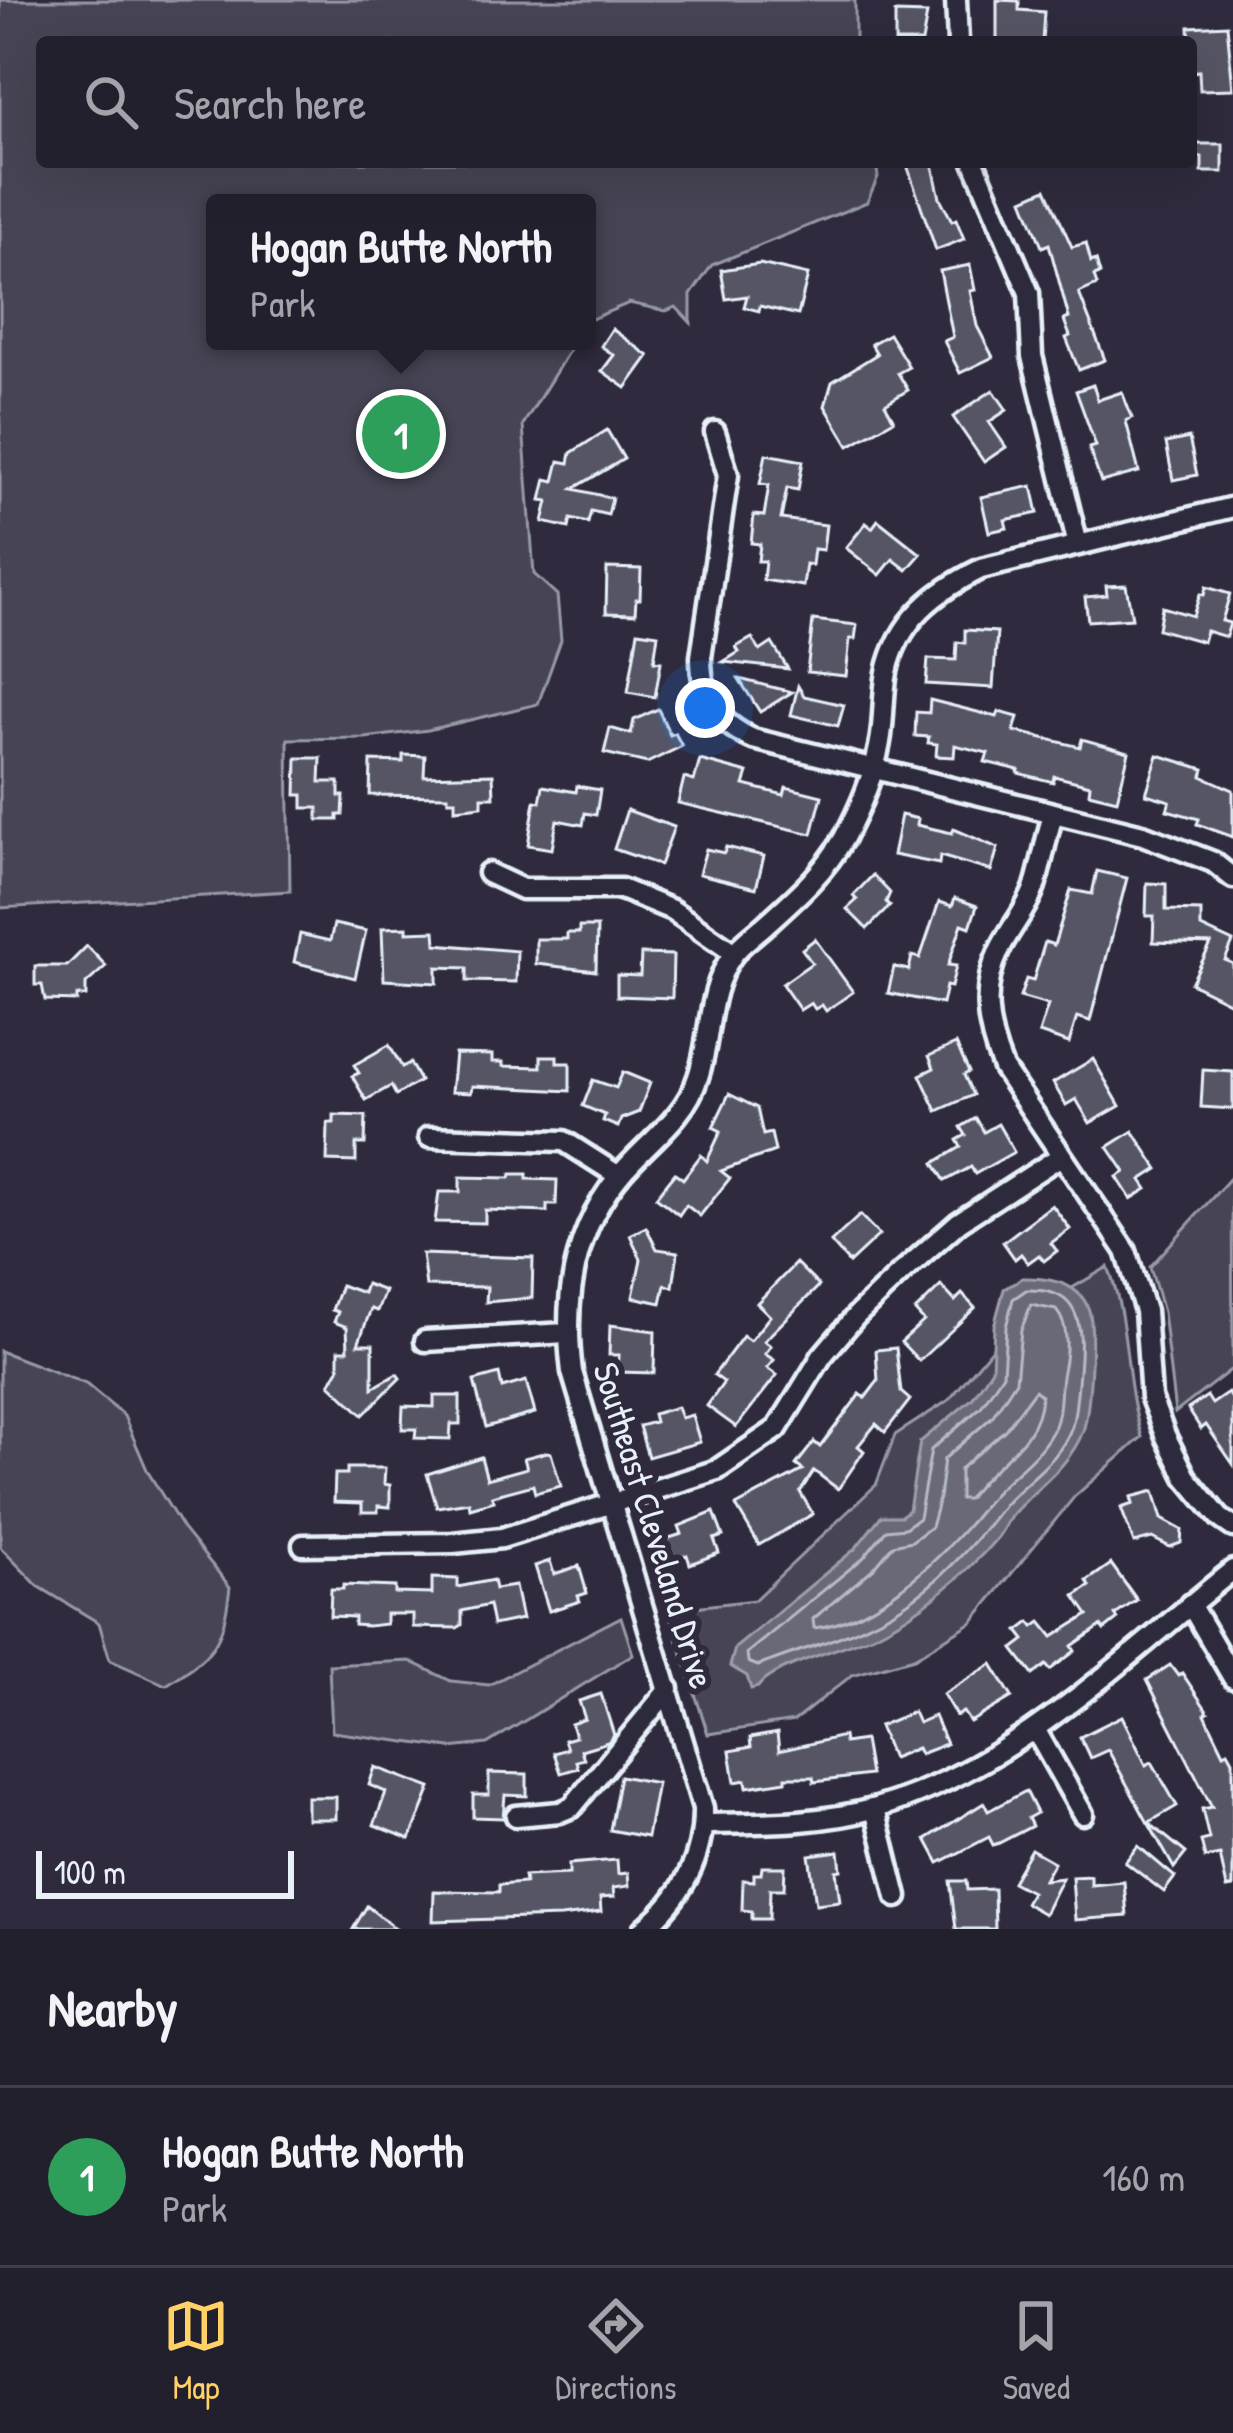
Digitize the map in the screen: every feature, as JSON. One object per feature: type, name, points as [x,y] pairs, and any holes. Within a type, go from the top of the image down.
[{"type":"street","points":[[956,0],[958,36]]},
{"type":"street","points":[[977,168],[1029,293],[1032,356],[1078,545],[1233,507]]},
{"type":"street","points":[[715,432],[728,475],[701,682],[708,702],[732,729],[753,739],[1155,839],[1213,862],[1233,878]]},
{"type":"street","name":"Southeast Cleveland Drive","points":[[644,1929],[680,1892],[697,1855],[703,1824],[699,1791],[572,1372],[567,1333],[569,1288],[578,1252],[595,1212],[619,1176],[680,1112],[698,1078],[714,989],[734,953],[813,883],[842,841],[874,770],[888,670],[916,612],[944,588],[981,569],[1078,545]]},
{"type":"street","points":[[1053,814],[1035,887],[998,952],[986,1011],[990,1037],[1004,1068],[1126,1251],[1144,1311],[1151,1398],[1165,1435],[1186,1477],[1233,1527]]},
{"type":"street","points":[[488,873],[521,889],[621,889],[672,910],[734,953]]},
{"type":"street","points":[[429,1137],[564,1141],[619,1176]]},
{"type":"street","points":[[303,1545],[502,1538],[717,1470],[777,1429],[822,1356],[902,1272],[959,1222],[1061,1156]]},
{"type":"street","points":[[424,1341],[567,1333]]},
{"type":"street","points":[[703,1824],[812,1821],[875,1809],[936,1786],[1035,1729],[1233,1570]]},
{"type":"street","points":[[1190,1604],[1233,1678]]},
{"type":"street","points":[[516,1816],[572,1808],[669,1690]]},
{"type":"street","points":[[1035,1729],[1083,1814]]},
{"type":"street","points":[[875,1809],[897,1897]]},
{"type":"shaded area","points":[[0,0],[855,0],[855,36],[36,36],[36,168],[877,168],[878,177],[867,202],[712,265],[691,295],[691,323],[676,307],[666,311],[629,303],[596,317],[596,194],[206,194],[206,350],[569,350],[523,425],[534,574],[557,595],[561,640],[538,704],[428,730],[365,738],[288,739],[290,891],[0,908]]},
{"type":"shaded area","points":[[1232,1176],[1233,1368],[1175,1413],[1163,1312],[1150,1267]]},
{"type":"shaded area","points":[[1108,1267],[1142,1437],[1075,1496],[972,1622],[914,1658],[852,1675],[794,1721],[708,1734],[668,1610],[754,1600],[876,1485],[895,1435],[949,1400],[1014,1322]]},
{"type":"shaded area","points":[[0,1351],[86,1384],[124,1416],[148,1472],[183,1529],[230,1587],[224,1622],[213,1646],[166,1685],[110,1660],[99,1623],[38,1586],[0,1547]]},
{"type":"shaded area","points":[[621,1617],[633,1654],[487,1744],[450,1748],[332,1732],[329,1665],[410,1661],[451,1681],[489,1685]]},
{"type":"water","points":[[1022,1278],[1067,1286],[1088,1309],[1092,1345],[1087,1409],[1077,1444],[984,1552],[924,1605],[874,1635],[793,1665],[751,1689],[747,1676],[730,1666],[735,1648],[855,1549],[881,1516],[901,1516],[909,1510],[920,1442],[972,1399],[992,1369],[994,1326],[1004,1289]]},
{"type":"building","points":[[997,0],[1019,1],[1019,10],[1044,12],[1042,36],[997,36]]},
{"type":"building","points":[[895,13],[927,14],[923,36],[895,36]]},
{"type":"building","points":[[1227,25],[1233,89],[1200,90],[1197,36],[1189,36],[1189,27]]},
{"type":"building","points":[[1197,144],[1223,144],[1223,172],[1202,172],[1202,157],[1197,157]]},
{"type":"building","points":[[908,168],[933,168],[940,198],[964,239],[936,250]]},
{"type":"building","points":[[1046,189],[1072,247],[1086,243],[1100,274],[1094,276],[1097,285],[1079,293],[1105,360],[1079,370],[1066,338],[1070,336],[1064,320],[1069,318],[1049,244],[1042,247],[1023,199]]},
{"type":"building","points":[[760,264],[808,275],[798,315],[744,307],[747,296],[726,299],[721,270]]},
{"type":"building","points":[[970,265],[977,326],[993,357],[960,373],[944,341],[953,337],[940,271]]},
{"type":"building","points":[[612,329],[649,356],[626,388],[602,371],[614,355],[601,346]]},
{"type":"building","points":[[889,334],[909,367],[898,373],[908,390],[885,404],[894,420],[849,446],[825,406],[832,382],[877,354],[871,344]]},
{"type":"building","points":[[1093,385],[1098,400],[1122,392],[1132,418],[1126,421],[1139,472],[1101,482],[1089,448],[1096,446],[1076,391]]},
{"type":"building","points":[[993,390],[1007,410],[989,422],[1006,447],[984,462],[953,417]]},
{"type":"building","points":[[607,430],[624,459],[573,489],[612,498],[608,515],[591,511],[588,523],[571,519],[569,528],[543,522],[546,479],[554,481],[559,461],[569,463],[571,453]]},
{"type":"building","points":[[1189,438],[1197,475],[1173,480],[1166,443]]},
{"type":"building","points":[[766,454],[803,461],[798,490],[787,488],[781,519],[826,525],[823,550],[814,549],[803,586],[763,580],[760,544],[751,543],[754,515],[764,516],[769,485],[760,484]]},
{"type":"building","points":[[1032,486],[1038,513],[1005,520],[1007,528],[989,532],[981,497]]},
{"type":"building","points":[[878,520],[921,554],[907,570],[893,559],[880,575],[846,548],[866,523],[872,528]]},
{"type":"building","points":[[607,568],[641,569],[635,614],[606,613]]},
{"type":"building","points":[[1126,585],[1132,618],[1088,621],[1085,597],[1107,595],[1106,586]]},
{"type":"building","points":[[1206,587],[1230,594],[1222,621],[1230,623],[1226,637],[1206,631],[1203,642],[1158,629],[1162,607],[1193,616]]},
{"type":"building","points":[[813,620],[857,625],[855,639],[850,639],[846,676],[807,672]]},
{"type":"building","points":[[965,630],[997,632],[993,688],[926,684],[928,659],[956,660],[957,642],[965,643]]},
{"type":"building","points":[[638,631],[658,634],[654,661],[661,662],[655,697],[628,692]]},
{"type":"building","points":[[752,638],[760,651],[772,643],[788,669],[723,662]]},
{"type":"building","points":[[739,679],[792,692],[760,712]]},
{"type":"building","points":[[798,686],[804,696],[844,705],[838,726],[791,715]]},
{"type":"building","points":[[930,700],[997,717],[999,712],[1018,717],[1014,731],[1080,747],[1082,739],[1129,752],[1117,800],[1089,793],[1090,785],[1054,776],[1053,782],[985,762],[988,753],[955,745],[954,757],[936,756],[937,744],[928,743],[929,737],[915,736],[916,712],[929,713]]},
{"type":"building","points":[[658,709],[670,735],[675,733],[682,746],[647,763],[604,753],[610,728],[631,734],[634,720]]},
{"type":"building","points":[[403,755],[425,756],[424,776],[493,774],[494,797],[482,797],[482,806],[455,809],[455,800],[448,796],[370,795],[371,761],[403,762]]},
{"type":"building","points":[[1158,755],[1204,769],[1202,776],[1233,790],[1233,837],[1197,824],[1199,819],[1167,810],[1170,801],[1146,794]]},
{"type":"building","points":[[297,758],[321,758],[320,782],[339,782],[339,796],[344,796],[343,815],[338,820],[318,820],[318,808],[303,808],[303,795],[296,795]]},
{"type":"building","points":[[700,760],[748,773],[744,785],[784,795],[786,787],[822,796],[812,834],[678,803],[684,778],[694,781]]},
{"type":"building","points":[[543,786],[576,792],[577,786],[600,790],[596,815],[585,813],[583,825],[557,820],[552,849],[528,845],[535,801],[540,802]]},
{"type":"building","points":[[627,810],[674,827],[660,865],[614,849]]},
{"type":"building","points":[[901,815],[918,819],[917,825],[952,833],[954,829],[998,848],[991,871],[940,856],[939,864],[893,855]]},
{"type":"building","points":[[726,847],[764,856],[756,888],[699,874],[706,849],[724,853]]},
{"type":"building","points":[[1097,871],[1127,878],[1090,1021],[1077,1017],[1069,1043],[1039,1033],[1048,1005],[1020,997],[1026,979],[1033,981],[1045,942],[1054,945],[1071,890],[1092,894]]},
{"type":"building","points":[[873,875],[890,893],[886,902],[890,906],[867,929],[847,909]]},
{"type":"building","points":[[1147,883],[1166,884],[1166,910],[1201,911],[1201,927],[1233,942],[1225,960],[1233,964],[1233,1004],[1191,983],[1211,944],[1153,942],[1154,916],[1146,916]]},
{"type":"building","points":[[955,898],[977,906],[970,927],[962,924],[948,965],[956,966],[951,987],[946,986],[942,1004],[888,993],[894,967],[909,970],[912,956],[920,958],[939,902],[952,906]]},
{"type":"building","points":[[334,924],[366,931],[355,978],[294,962],[300,934],[330,941]]},
{"type":"building","points":[[407,927],[407,932],[435,931],[436,944],[517,951],[516,982],[467,981],[467,968],[437,967],[437,983],[384,980],[382,928]]},
{"type":"building","points":[[579,927],[597,927],[596,971],[536,964],[536,939],[567,939],[567,933],[579,933]]},
{"type":"building","points":[[815,939],[853,992],[826,1011],[811,1003],[800,1010],[782,984],[812,963],[802,949]]},
{"type":"building","points":[[87,946],[106,966],[86,984],[86,996],[77,996],[77,1001],[45,1000],[42,985],[35,985],[35,966],[67,966]]},
{"type":"building","points":[[641,954],[673,955],[672,998],[617,996],[617,975],[640,976]]},
{"type":"building","points":[[956,1044],[973,1095],[937,1111],[920,1075],[934,1068],[929,1056]]},
{"type":"building","points":[[389,1045],[402,1067],[410,1063],[420,1081],[396,1095],[391,1086],[366,1100],[352,1076],[359,1073],[354,1065]]},
{"type":"building","points":[[455,1054],[492,1055],[492,1062],[503,1062],[503,1066],[541,1067],[541,1056],[557,1056],[557,1063],[570,1063],[570,1091],[472,1086],[471,1093],[451,1092]]},
{"type":"building","points":[[1093,1059],[1120,1106],[1090,1123],[1076,1099],[1066,1105],[1053,1083]]},
{"type":"building","points":[[1203,1070],[1233,1072],[1233,1109],[1201,1107]]},
{"type":"building","points":[[623,1072],[650,1083],[639,1112],[621,1119],[618,1127],[603,1121],[605,1115],[583,1106],[593,1080],[616,1088]]},
{"type":"building","points":[[729,1094],[757,1108],[763,1135],[771,1133],[775,1151],[721,1171],[730,1178],[700,1216],[686,1205],[679,1215],[656,1197],[675,1173],[683,1179],[701,1155],[707,1161],[721,1131],[713,1127]]},
{"type":"building","points":[[334,1115],[366,1116],[365,1144],[356,1144],[356,1162],[327,1161],[328,1123],[334,1123]]},
{"type":"building","points":[[976,1118],[984,1132],[998,1124],[1014,1152],[975,1174],[971,1167],[945,1181],[934,1163],[961,1147],[957,1140],[966,1135],[961,1127]]},
{"type":"building","points":[[1133,1131],[1158,1169],[1141,1180],[1147,1189],[1131,1199],[1117,1177],[1125,1172],[1108,1147]]},
{"type":"building","points":[[511,1174],[557,1180],[556,1205],[547,1205],[547,1212],[485,1210],[485,1223],[435,1222],[439,1192],[460,1192],[460,1177],[510,1178]]},
{"type":"building","points":[[1052,1205],[1070,1229],[1051,1243],[1057,1251],[1044,1261],[1039,1255],[1028,1263],[1021,1254],[1015,1259],[1003,1242]]},
{"type":"building","points":[[860,1215],[879,1235],[849,1263],[831,1242]]},
{"type":"building","points":[[646,1227],[657,1249],[678,1252],[673,1287],[665,1285],[661,1303],[633,1297],[641,1259],[630,1235]]},
{"type":"building","points":[[422,1254],[533,1258],[532,1298],[486,1302],[487,1287],[426,1286]]},
{"type":"building","points":[[796,1263],[819,1286],[764,1341],[771,1346],[765,1354],[774,1360],[767,1368],[777,1375],[736,1427],[707,1406],[724,1382],[714,1375],[743,1336],[750,1341],[770,1316],[757,1303]]},
{"type":"building","points":[[366,1284],[385,1291],[377,1311],[371,1309],[358,1344],[373,1344],[373,1388],[397,1374],[400,1378],[363,1415],[330,1384],[339,1369],[339,1350],[348,1350],[347,1327],[334,1322],[338,1312],[332,1310],[341,1285],[363,1293]]},
{"type":"building","points":[[941,1286],[955,1301],[962,1294],[975,1308],[919,1361],[901,1342],[924,1321],[915,1311]]},
{"type":"building","points":[[610,1325],[655,1331],[654,1373],[618,1372],[619,1355],[609,1355]]},
{"type":"building","points":[[896,1348],[901,1392],[910,1400],[885,1432],[876,1424],[858,1446],[864,1451],[838,1489],[814,1471],[800,1492],[813,1514],[759,1545],[736,1506],[803,1470],[796,1465],[814,1442],[820,1447],[860,1394],[865,1398],[878,1381],[876,1350]]},
{"type":"building","points":[[499,1374],[502,1388],[526,1381],[535,1413],[486,1427],[474,1381]]},
{"type":"building","points":[[1228,1393],[1233,1400],[1233,1464],[1206,1425],[1201,1429],[1188,1409],[1207,1396],[1212,1404]]},
{"type":"building","points":[[434,1396],[460,1396],[460,1424],[451,1424],[450,1439],[415,1438],[416,1429],[402,1429],[403,1406],[434,1407]]},
{"type":"building","points":[[677,1407],[681,1418],[692,1415],[700,1442],[648,1457],[639,1426],[655,1422],[653,1414]]},
{"type":"building","points":[[547,1452],[561,1486],[535,1493],[533,1485],[492,1496],[494,1501],[470,1508],[469,1502],[437,1507],[427,1474],[481,1457],[487,1479],[527,1468],[524,1458]]},
{"type":"building","points":[[347,1468],[385,1468],[390,1507],[362,1512],[362,1503],[334,1502],[335,1474],[347,1474]]},
{"type":"building","points":[[1154,1491],[1162,1519],[1182,1530],[1181,1543],[1170,1547],[1152,1538],[1134,1543],[1121,1508],[1133,1504],[1131,1497]]},
{"type":"building","points":[[714,1512],[723,1536],[714,1539],[719,1553],[690,1564],[687,1555],[674,1560],[666,1539],[682,1534],[679,1526]]},
{"type":"building","points":[[550,1561],[554,1574],[579,1566],[587,1593],[578,1596],[580,1601],[549,1611],[535,1566]]},
{"type":"building","points":[[1111,1564],[1137,1600],[1115,1615],[1118,1619],[1104,1630],[1101,1626],[1072,1646],[1075,1651],[1050,1670],[1046,1665],[1033,1675],[1013,1649],[1025,1640],[1018,1631],[1030,1622],[1034,1627],[1041,1622],[1053,1637],[1088,1615],[1075,1596]]},
{"type":"building","points":[[432,1578],[458,1579],[458,1587],[493,1580],[495,1589],[515,1586],[522,1619],[493,1625],[489,1605],[462,1611],[462,1625],[457,1628],[413,1627],[413,1614],[386,1614],[386,1624],[368,1626],[354,1625],[354,1617],[330,1616],[331,1589],[343,1589],[343,1585],[395,1587],[395,1593],[432,1594]]},
{"type":"building","points":[[992,1664],[1012,1697],[970,1722],[963,1712],[956,1716],[943,1694]]},
{"type":"building","points":[[1170,1665],[1178,1676],[1182,1673],[1208,1712],[1224,1753],[1228,1751],[1233,1760],[1233,1887],[1227,1888],[1220,1855],[1205,1858],[1201,1841],[1209,1839],[1202,1809],[1212,1807],[1147,1680]]},
{"type":"building","points":[[601,1694],[614,1735],[608,1742],[581,1750],[584,1759],[576,1761],[578,1768],[561,1773],[554,1753],[567,1749],[564,1740],[575,1737],[571,1724],[585,1719],[579,1701]]},
{"type":"building","points":[[913,1712],[918,1723],[934,1716],[946,1744],[892,1758],[879,1726]]},
{"type":"building","points":[[1122,1716],[1146,1765],[1152,1762],[1177,1806],[1148,1823],[1108,1750],[1090,1758],[1080,1737]]},
{"type":"building","points":[[777,1733],[779,1751],[843,1736],[844,1743],[864,1740],[870,1775],[814,1782],[813,1777],[786,1777],[786,1781],[747,1787],[746,1780],[735,1782],[730,1751],[751,1747],[750,1738]]},
{"type":"building","points":[[375,1767],[431,1788],[410,1839],[374,1825],[386,1792],[369,1785]]},
{"type":"building","points":[[489,1773],[527,1774],[527,1796],[505,1795],[503,1818],[473,1817],[473,1795],[489,1795]]},
{"type":"building","points":[[620,1776],[657,1783],[647,1837],[610,1830]]},
{"type":"building","points":[[1026,1791],[1037,1813],[1028,1818],[1032,1826],[993,1845],[989,1837],[939,1863],[926,1839],[984,1803],[988,1811]]},
{"type":"building","points":[[307,1797],[336,1797],[336,1819],[307,1819]]},
{"type":"building","points":[[1149,1824],[1186,1853],[1174,1868]]},
{"type":"building","points":[[1138,1846],[1175,1877],[1164,1892],[1125,1862]]},
{"type":"building","points":[[1031,1849],[1054,1862],[1044,1880],[1062,1878],[1044,1914],[1025,1903],[1031,1892],[1012,1882]]},
{"type":"building","points":[[839,1851],[840,1901],[816,1904],[809,1855]]},
{"type":"building","points":[[617,1860],[618,1874],[628,1873],[629,1886],[613,1888],[614,1897],[600,1898],[601,1912],[433,1921],[434,1891],[499,1892],[499,1885],[525,1883],[524,1876],[569,1874],[569,1864]]},
{"type":"building","points":[[762,1867],[785,1867],[784,1889],[770,1889],[769,1919],[752,1919],[752,1911],[742,1910],[743,1880],[754,1881]]},
{"type":"building","points":[[1091,1876],[1091,1885],[1124,1882],[1127,1916],[1075,1920],[1072,1877]]},
{"type":"building","points":[[950,1881],[966,1881],[967,1890],[994,1889],[995,1929],[956,1929]]},
{"type":"building","points":[[367,1906],[396,1929],[353,1929]]},
{"type":"place","name":"Hogan Butte North","points":[[401,434]]}]
